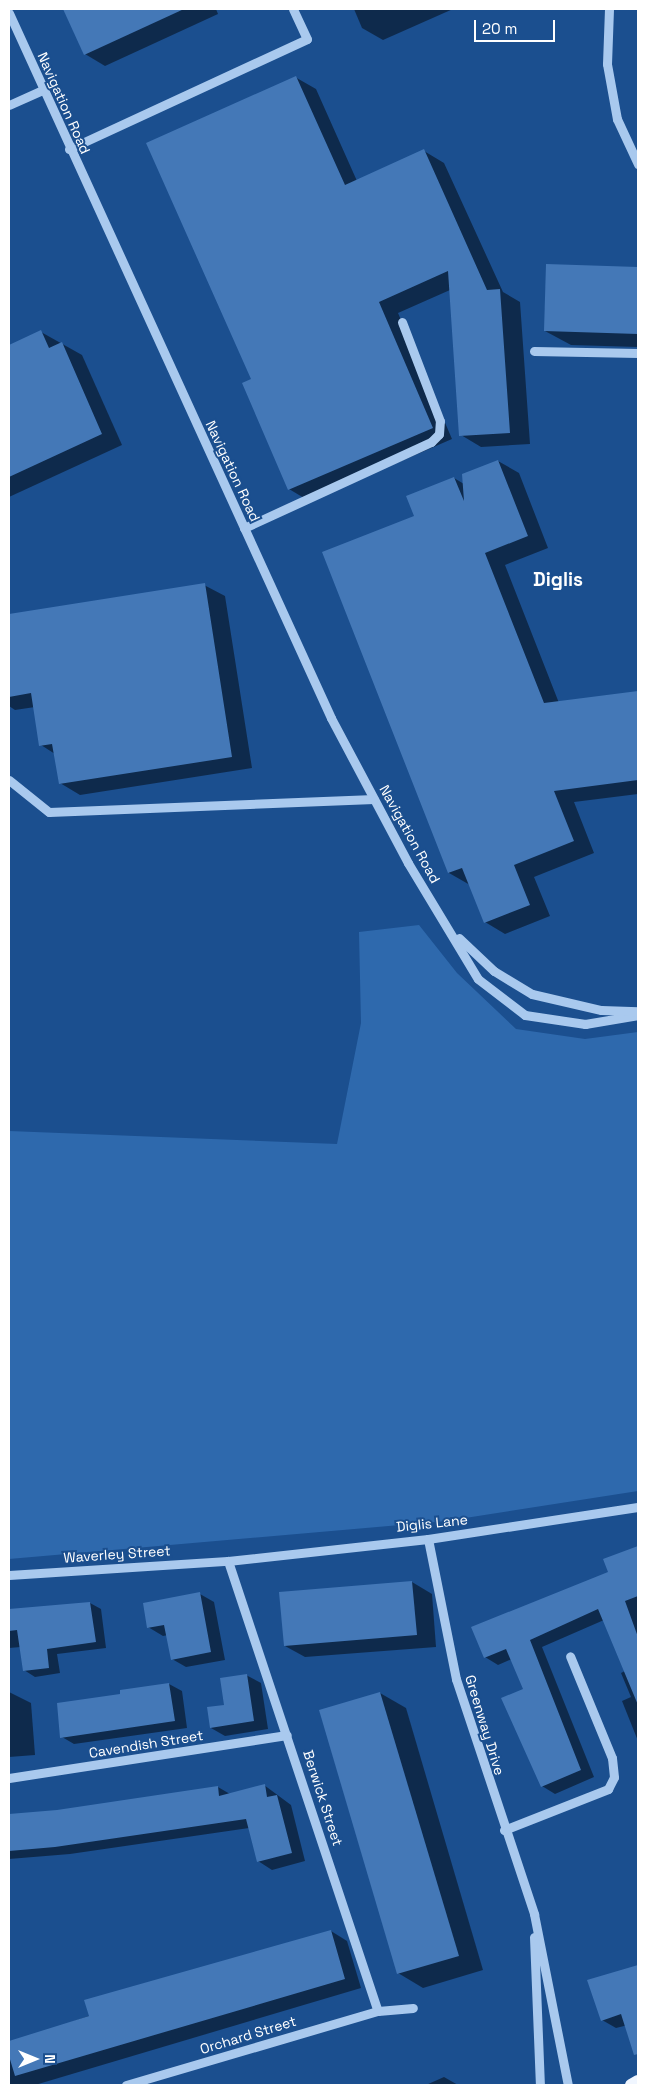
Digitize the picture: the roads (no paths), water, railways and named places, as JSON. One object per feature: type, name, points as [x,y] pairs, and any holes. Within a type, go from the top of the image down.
[{"type":"main road","points":[[631,2085],[638,2081]]},
{"type":"street","points":[[69,149],[307,39],[293,9]]},
{"type":"street","points":[[609,9],[607,64],[617,119],[638,164]]},
{"type":"street","name":"Navigation Road","points":[[9,13],[42,90],[331,718],[408,863],[451,931],[478,979],[524,1015],[585,1024],[638,1015]]},
{"type":"street","points":[[9,105],[42,90]]},
{"type":"street","points":[[244,528],[431,442],[439,434],[440,421],[402,322]]},
{"type":"street","points":[[534,351],[638,352]]},
{"type":"street","points":[[9,780],[49,812],[374,799]]},
{"type":"street","name":"Navigation Road","points":[[451,931],[494,971],[532,994],[601,1010],[638,1011]]},
{"type":"street","name":"Diglis Lane","points":[[228,1561],[428,1539],[638,1507]]},
{"type":"street","name":"Greenway Drive","points":[[428,1539],[456,1679],[504,1830],[534,1914],[568,2085]]},
{"type":"street","name":"Waverley Street","points":[[9,1575],[228,1561]]},
{"type":"street","name":"Berwick Street","points":[[228,1561],[378,2011]]},
{"type":"street","points":[[504,1830],[608,1789],[614,1777],[612,1758],[570,1656]]},
{"type":"street","name":"Cavendish Street","points":[[9,1778],[287,1734]]},
{"type":"street","name":"Greenway Drive","points":[[534,1914],[540,2085]]},
{"type":"street","points":[[378,2011],[413,2008]]},
{"type":"street","name":"Orchard Street","points":[[126,2085],[378,2011]]},
{"type":"district","name":"Diglis","points":[[558,580]]}]
